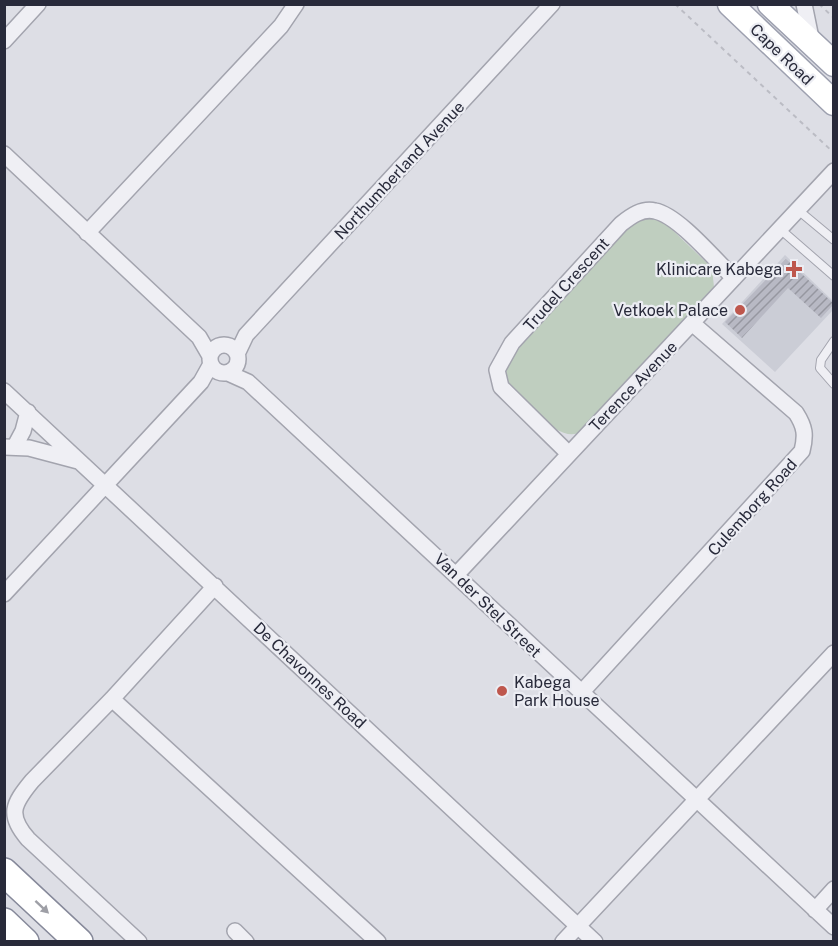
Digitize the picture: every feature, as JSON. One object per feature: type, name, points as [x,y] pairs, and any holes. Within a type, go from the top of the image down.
[{"type":"highway","points":[[4,873],[79,942]]},
{"type":"highway","points":[[4,922],[25,942]]},
{"type":"main road","name":"Cape Road","points":[[730,4],[834,103]]},
{"type":"main road","name":"Cape Road","points":[[770,4],[834,64]]},
{"type":"street","points":[[4,41],[38,4]]},
{"type":"street","points":[[87,233],[281,26],[296,4]]},
{"type":"street","name":"Northumberland Avenue","points":[[224,359],[552,4]]},
{"type":"street","points":[[804,4],[813,45]]},
{"type":"street","name":"Van der Stel Street","points":[[4,154],[834,927]]},
{"type":"street","name":"Terence Avenue","points":[[457,574],[834,171]]},
{"type":"street","name":"Trudel Crescent","points":[[569,454],[501,387],[497,370],[512,344],[621,224],[635,213],[657,211],[676,223],[734,278]]},
{"type":"street","name":"Culemborg Road","points":[[581,693],[802,451],[806,437],[805,426],[796,413],[693,323]]},
{"type":"street","points":[[4,594],[224,359]]},
{"type":"street","points":[[4,391],[79,461]]},
{"type":"street","points":[[10,447],[23,431],[28,412]]},
{"type":"street","name":"De Chavonnes Road","points":[[10,447],[79,461],[595,942]]},
{"type":"street","points":[[139,942],[19,828],[15,819],[16,804],[32,781],[112,699],[215,586]]},
{"type":"street","points":[[563,942],[834,653]]},
{"type":"street","points":[[112,699],[378,942]]},
{"type":"street","points":[[814,910],[834,889]]},
{"type":"lane","points":[[798,210],[834,240]]},
{"type":"lane","points":[[780,229],[834,276]]},
{"type":"lane","points":[[834,341],[821,360],[820,368],[834,384]]},
{"type":"path","points":[[675,4],[834,153]]},
{"type":"path","points":[[819,4],[834,18]]},
{"type":"shaded area","points":[[785,255],[833,301],[833,310],[775,372],[722,324]]},
{"type":"green space","points":[[645,216],[660,218],[712,268],[714,287],[580,432],[571,434],[562,432],[530,409],[506,384],[504,364],[633,223]]},
{"type":"building","points":[[786,259],[834,304],[821,318],[788,288],[742,338],[725,322]]},
{"type":"place","name":"Klinicare Kabega","points":[[794,269]]},
{"type":"place","name":"Vetkoek Palace","points":[[740,310]]},
{"type":"place","name":"Kabega Park House","points":[[502,691]]}]
